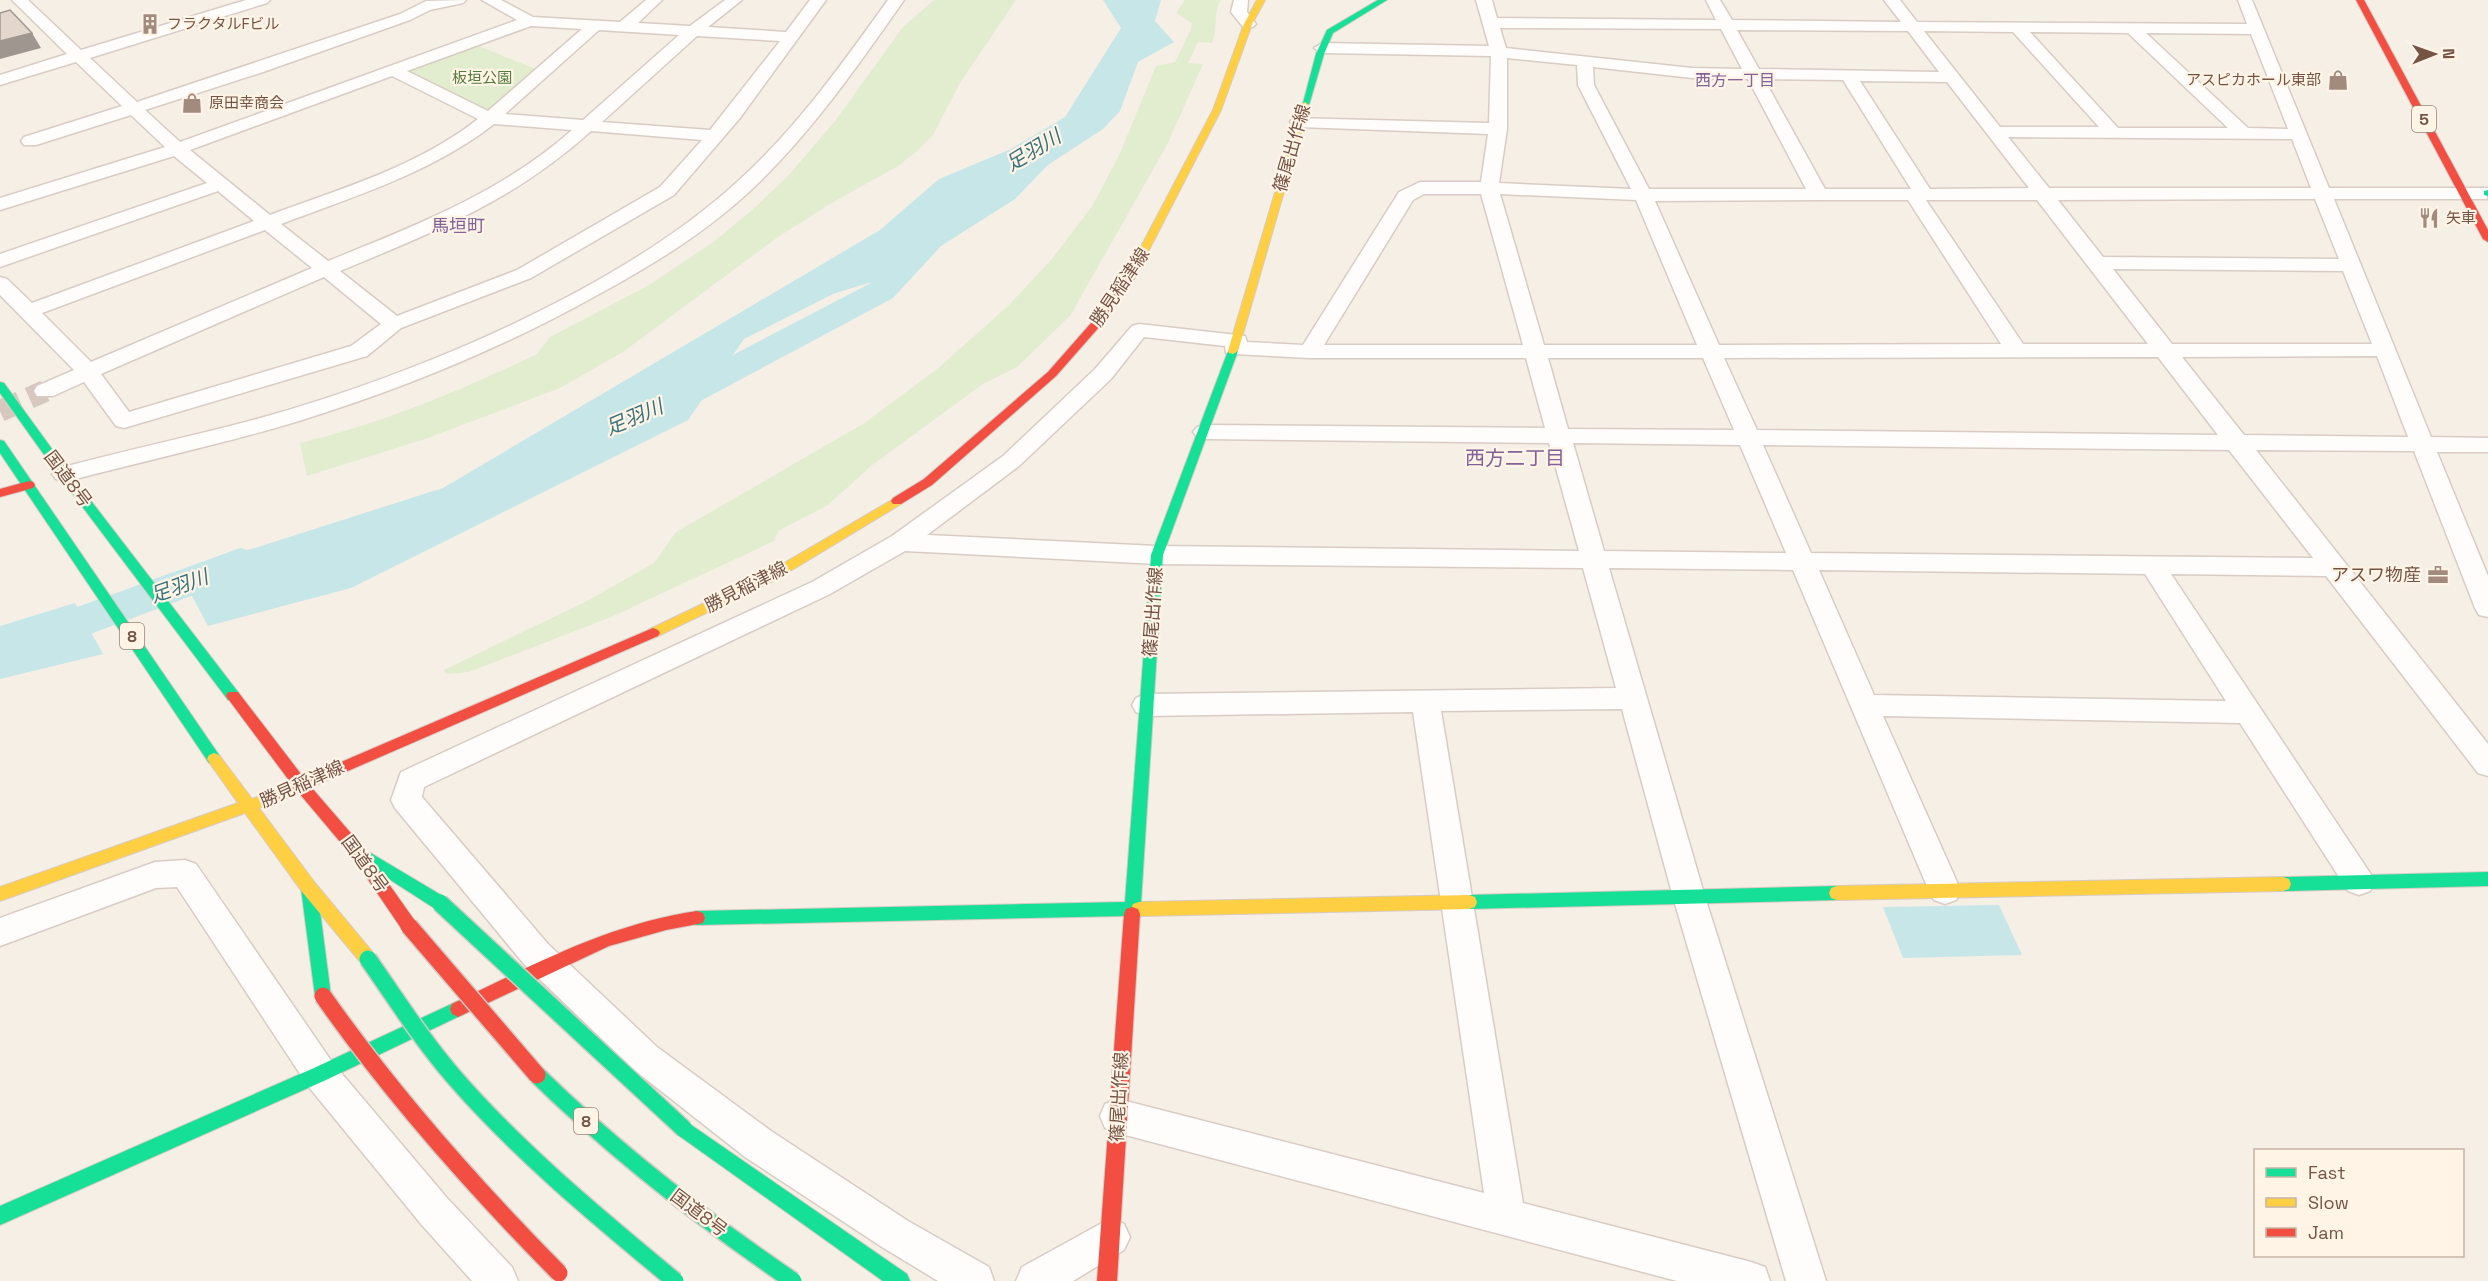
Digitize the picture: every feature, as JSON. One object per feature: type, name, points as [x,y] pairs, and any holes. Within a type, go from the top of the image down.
[{"type":"main road","name":"勝見稲津線","points":[[0,894],[248,808],[626,646],[772,576],[928,482],[1052,374],[1096,324],[1130,278],[1176,194],[1217,110],[1248,24],[1261,0]]},
{"type":"main road","name":"篠尾出作線","points":[[1107,1281],[1157,555],[1236,345],[1322,48],[1330,32],[1383,0]]},
{"type":"main road","name":"5","points":[[2360,0],[2488,238]]},
{"type":"main road","name":"国道8号","points":[[0,385],[64,474],[300,784],[357,850],[409,926],[533,1071],[572,1108],[663,1186],[757,1257],[794,1281]]},
{"type":"main road","name":"国道8号","points":[[0,444],[248,808],[309,888],[368,959],[429,1046],[501,1126],[582,1203],[675,1281]]},
{"type":"main road","points":[[0,494],[29,485]]},
{"type":"main road","points":[[357,850],[440,903],[684,1129],[900,1281]]},
{"type":"main road","points":[[0,1216],[320,1074],[549,966],[624,934],[678,920],[724,916],[2488,879]]},
{"type":"main road","points":[[309,888],[322,996],[361,1054],[435,1147],[564,1277]]},
{"type":"street","points":[[19,0],[177,148],[394,324]]},
{"type":"street","points":[[200,0],[217,13]]},
{"type":"street","points":[[0,80],[262,0]]},
{"type":"street","points":[[30,141],[394,21],[426,6],[458,0]]},
{"type":"street","points":[[490,0],[530,21]]},
{"type":"street","points":[[625,26],[655,0]]},
{"type":"street","points":[[45,391],[432,226],[495,195],[535,171],[693,31],[735,0]]},
{"type":"street","points":[[0,283],[88,371],[124,421],[359,351],[394,324],[524,274],[667,191],[715,136],[818,0]]},
{"type":"street","points":[[64,474],[293,415],[389,383],[521,326],[592,291],[648,257],[717,209],[772,157],[843,76],[896,0]]},
{"type":"street","points":[[1241,0],[1239,12],[1248,24]]},
{"type":"street","points":[[1484,0],[1499,52],[1498,129],[1489,188],[1689,897],[1806,1281]]},
{"type":"street","points":[[1713,0],[1819,195]]},
{"type":"street","points":[[1892,0],[2333,567],[2485,758]]},
{"type":"street","points":[[2245,0],[2488,608]]},
{"type":"street","points":[[0,204],[177,148],[530,21],[789,37]]},
{"type":"street","points":[[1492,24],[2255,29]]},
{"type":"street","points":[[27,312],[269,222],[431,158],[458,142],[489,118],[595,25]]},
{"type":"street","points":[[2018,28],[2113,133]]},
{"type":"street","points":[[2132,28],[2243,133]]},
{"type":"street","points":[[1322,48],[1499,52],[1659,71],[1952,77]]},
{"type":"street","points":[[1585,62],[1586,86],[1643,195],[1945,891]]},
{"type":"street","points":[[392,70],[489,118],[715,136]]},
{"type":"street","points":[[1848,75],[2016,350]]},
{"type":"street","points":[[1299,122],[1498,129]]},
{"type":"street","points":[[1995,132],[2297,134]]},
{"type":"street","points":[[0,198],[66,177],[72,181],[74,186],[0,210]]},
{"type":"street","points":[[0,261],[221,183]]},
{"type":"street","points":[[1309,352],[1406,195],[1420,189],[1489,188],[1643,195],[2463,193],[2486,191]]},
{"type":"street","points":[[2097,263],[2350,265]]},
{"type":"street","points":[[975,1281],[895,1234],[758,1144],[645,1058],[549,966],[406,800],[411,780],[821,588],[901,542],[1011,461],[1103,374],[1139,330],[1236,345],[1309,352],[2384,350]]},
{"type":"street","points":[[1205,432],[2488,445]]},
{"type":"street","points":[[676,657],[710,629],[810,564],[840,536]]},
{"type":"street","points":[[901,542],[1157,555],[2333,567]]},
{"type":"street","points":[[2152,565],[2359,882]]},
{"type":"street","points":[[1146,705],[1633,698]]},
{"type":"street","points":[[1425,701],[1506,1217]]},
{"type":"street","points":[[1864,705],[2248,712]]},
{"type":"street","points":[[0,932],[155,875],[185,873],[320,1074],[434,1211],[498,1281]]},
{"type":"street","points":[[1118,1116],[1751,1281]]},
{"type":"street","points":[[1036,1281],[1111,1237]]},
{"type":"green space","points":[[934,0],[1016,0],[960,83],[933,135],[898,166],[830,204],[778,237],[623,352],[560,388],[425,439],[307,476],[300,443],[361,426],[421,405],[537,354],[550,337],[649,285],[712,243],[787,177],[835,121],[903,27]]},
{"type":"green space","points":[[1185,0],[1221,0],[1218,5],[1212,43],[1198,42],[1188,63],[1203,64],[1167,145],[1070,316],[1017,367],[983,384],[871,466],[828,505],[778,531],[774,541],[611,617],[469,672],[445,674],[444,670],[587,601],[654,563],[676,532],[863,424],[937,369],[1008,306],[1051,260],[1093,205],[1120,153],[1156,66],[1175,62],[1191,29],[1192,23],[1176,13]]},
{"type":"green space","name":"板垣公園","points":[[474,44],[538,70],[488,113],[402,69]]},
{"type":"water","points":[[1103,0],[1161,0],[1155,21],[1174,42],[1138,62],[1120,111],[1103,129],[1048,165],[1015,199],[897,274],[833,294],[744,339],[688,420],[351,588],[208,626],[179,572],[443,488],[880,230],[939,179],[1011,149],[1065,117],[1121,28]]},
{"type":"water","points":[[75,603],[103,654],[0,679],[0,626]]},
{"type":"water","points":[[1999,905],[2022,955],[1903,958],[1883,907]]},
{"type":"building","points":[[10,10],[32,33],[0,41],[0,13]]},
{"type":"waterway","name":"足羽川","points":[[665,405],[881,291],[938,232]]},
{"type":"waterway","name":"足羽川","points":[[0,652],[240,562]]},
{"type":"tunnel","points":[[0,411],[45,391]]},
{"type":"traffic: fast","points":[[1305,105],[1320,54],[1330,32],[1383,0]]},
{"type":"traffic: fast","points":[[1132,914],[1157,555],[1233,351]]},
{"type":"traffic: fast","points":[[0,385],[64,474],[233,696]]},
{"type":"traffic: fast","points":[[0,444],[214,759]]},
{"type":"traffic: fast","points":[[369,858],[440,903]]},
{"type":"traffic: fast","points":[[2283,884],[2488,879]]},
{"type":"traffic: fast","points":[[309,888],[323,996]]},
{"type":"traffic: fast","points":[[1469,902],[1837,893]]},
{"type":"traffic: fast","points":[[440,903],[684,1129]]},
{"type":"traffic: fast","points":[[697,918],[1139,909]]},
{"type":"traffic: fast","points":[[368,959],[431,1049],[479,1105],[560,1184],[675,1281]]},
{"type":"traffic: fast","points":[[0,1216],[320,1074],[458,1009]]},
{"type":"traffic: fast","points":[[537,1075],[597,1132],[692,1210],[793,1281]]},
{"type":"traffic: fast","points":[[684,1129],[900,1281]]},
{"type":"traffic: slow","points":[[1129,279],[1217,110],[1248,24],[1261,0]]},
{"type":"traffic: slow","points":[[1233,351],[1305,105]]},
{"type":"traffic: slow","points":[[653,633],[772,576],[897,501]]},
{"type":"traffic: slow","points":[[214,759],[309,888],[368,959]]},
{"type":"traffic: slow","points":[[0,894],[276,796]]},
{"type":"traffic: slow","points":[[1837,893],[2283,884]]},
{"type":"traffic: slow","points":[[1139,909],[1469,902]]},
{"type":"traffic: jam","points":[[2360,0],[2488,239]]},
{"type":"traffic: jam","points":[[897,501],[928,482],[1052,374],[1096,324],[1129,279]]},
{"type":"traffic: jam","points":[[0,493],[29,485]]},
{"type":"traffic: jam","points":[[276,796],[653,633]]},
{"type":"traffic: jam","points":[[233,696],[300,784],[357,851],[409,926]]},
{"type":"traffic: jam","points":[[1107,1281],[1132,914]]},
{"type":"traffic: jam","points":[[458,1009],[545,966],[605,941],[666,923],[697,918]]},
{"type":"traffic: jam","points":[[409,926],[537,1075]]},
{"type":"traffic: jam","points":[[323,996],[377,1070],[434,1140],[495,1208],[559,1273]]},
{"type":"place","name":"フラクタルFビル","points":[[150,24]]},
{"type":"place","name":"アスピカホール東部","points":[[2338,80]]},
{"type":"place","name":"原田幸商会","points":[[192,103]]},
{"type":"place","name":"矢車","points":[[2429,218]]},
{"type":"place","name":"アスワ物産","points":[[2438,575]]},
{"type":"district","name":"西方一丁目","points":[[1735,80]]},
{"type":"district","name":"馬垣町","points":[[458,226]]},
{"type":"district","name":"西方二丁目","points":[[1515,458]]}]
